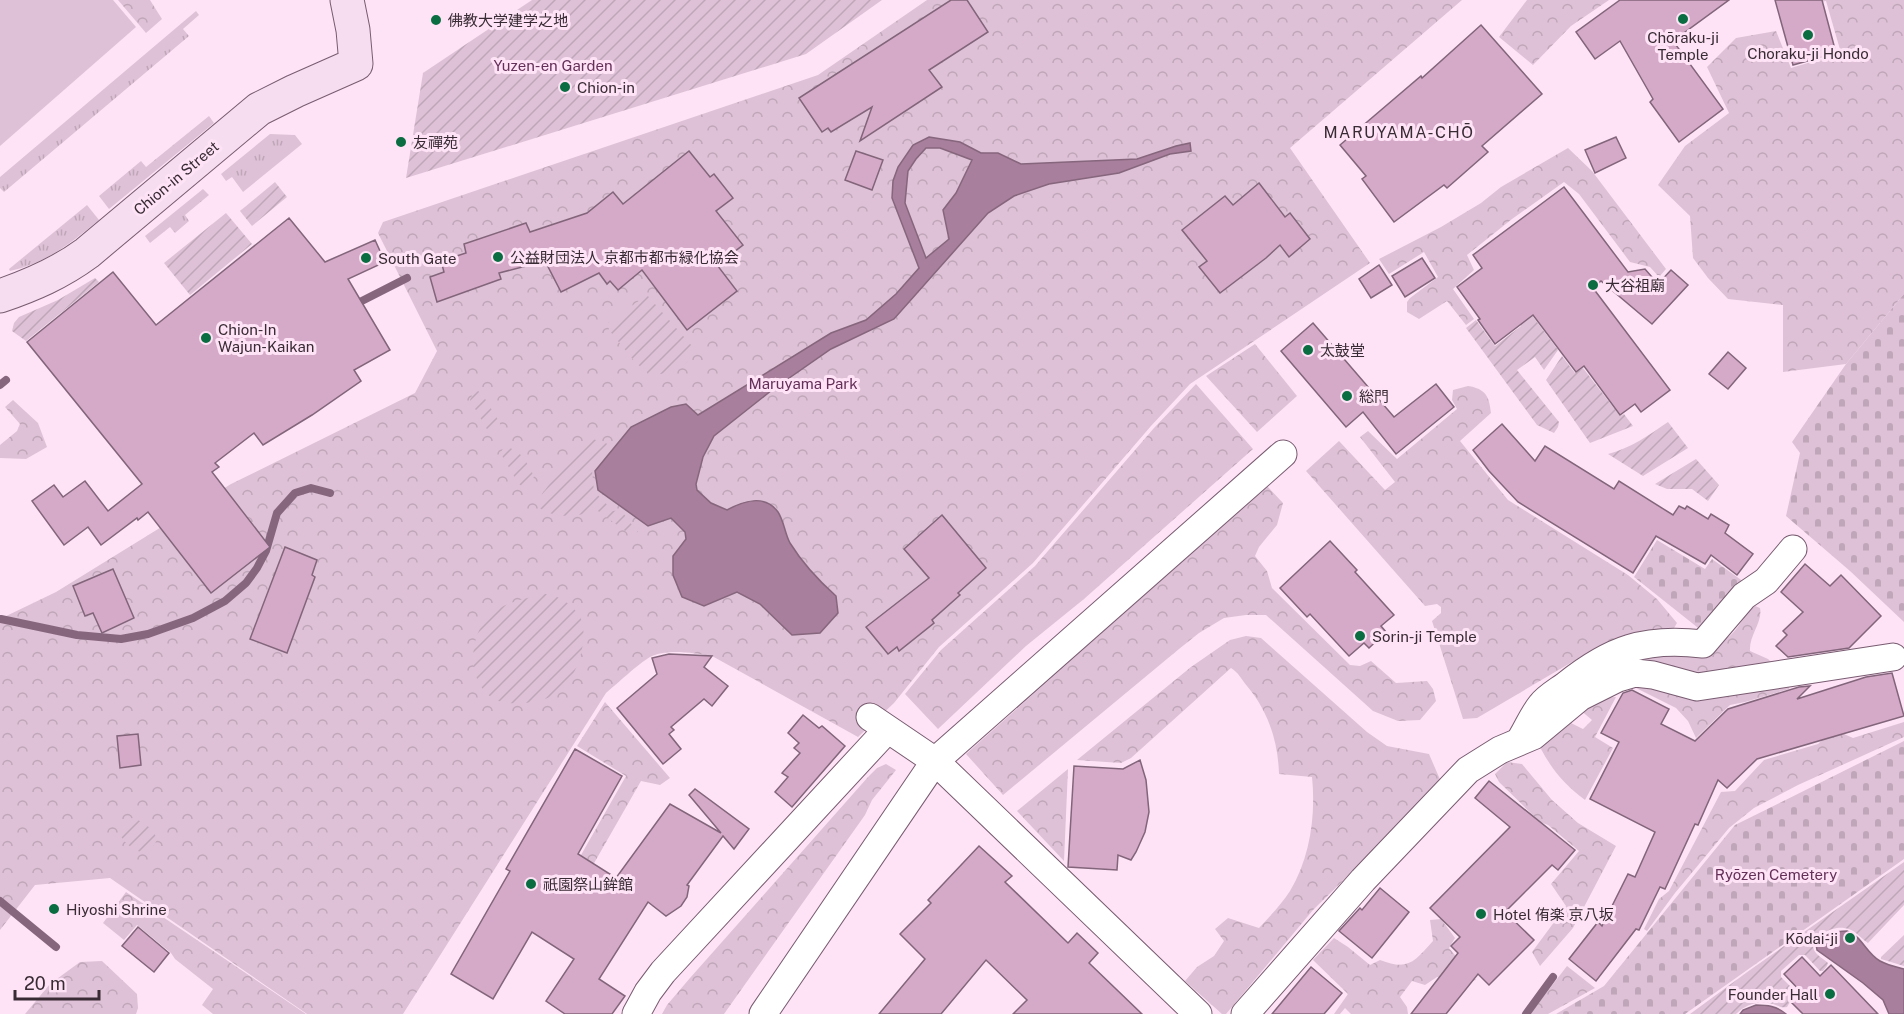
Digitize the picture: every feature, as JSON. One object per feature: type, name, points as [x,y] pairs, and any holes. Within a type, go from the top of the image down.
[{"type":"street","name":"Chion-in Street","points":[[0,296],[43,280],[80,258],[260,109],[356,64],[347,0]]},
{"type":"street","points":[[763,1014],[935,761],[1283,454]]},
{"type":"street","points":[[1518,744],[1542,704],[1585,669],[1626,648],[1646,643],[1703,644],[1744,596],[1766,580],[1793,549]]},
{"type":"street","points":[[1245,1014],[1400,839],[1468,770],[1500,750],[1533,736],[1580,697],[1635,672],[1697,687],[1893,657]]},
{"type":"street","points":[[636,1014],[648,992],[663,972],[878,724],[935,761],[1198,1014]]},
{"type":"green space","points":[[0,0],[113,0],[136,27],[0,146]]},
{"type":"green space","points":[[118,0],[150,0],[162,19],[146,33]]},
{"type":"green space","name":"Yuzen-en Garden","points":[[532,0],[882,0],[806,54],[406,178],[423,73]]},
{"type":"green space","name":"Maruyama Park","points":[[927,0],[1462,0],[1290,148],[1370,263],[1190,384],[1033,563],[939,647],[894,703],[858,737],[712,656],[672,652],[650,657],[606,693],[403,1014],[307,1014],[110,878],[35,885],[0,930],[0,619],[56,592],[231,484],[415,393],[437,351],[378,233],[383,222],[818,75]]},
{"type":"green space","points":[[1527,0],[1609,0],[1571,26],[1533,65],[1499,37]]},
{"type":"green space","points":[[1799,0],[1904,0],[1904,294],[1846,364],[1783,372],[1783,305],[1728,299],[1693,258],[1690,216],[1658,185],[1685,146],[1729,113],[1707,67],[1736,38],[1776,31],[1791,68],[1841,53],[1826,1],[1803,6]]},
{"type":"green space","points":[[196,11],[199,15],[183,29],[189,36],[4,192],[0,188],[0,177]]},
{"type":"green space","points":[[209,116],[214,123],[109,209],[99,196],[141,161],[146,167]]},
{"type":"green space","points":[[270,134],[295,135],[302,144],[243,192],[232,177],[226,181],[221,174]]},
{"type":"green space","points":[[1568,148],[1592,171],[1666,269],[1659,277],[1650,267],[1630,262],[1579,194],[1564,182],[1467,255],[1474,270],[1453,289],[1474,319],[1466,325],[1447,301],[1419,319],[1407,312],[1407,302],[1410,298],[1438,277],[1424,252],[1389,274],[1379,259],[1441,227],[1481,203],[1501,187]]},
{"type":"green space","points":[[275,182],[287,197],[252,226],[240,211]]},
{"type":"green space","points":[[203,189],[209,195],[185,215],[189,221],[175,233],[170,227],[150,243],[145,236]]},
{"type":"green space","points":[[87,205],[99,220],[47,257],[10,271],[9,269]]},
{"type":"green space","points":[[226,213],[252,244],[190,295],[164,263]]},
{"type":"green space","points":[[95,278],[99,282],[26,341],[12,331],[19,317],[58,300]]},
{"type":"green space","points":[[1904,294],[1904,622],[1850,571],[1786,516],[1800,453],[1792,442],[1846,364]]},
{"type":"green space","points":[[647,295],[692,346],[694,352],[686,363],[675,370],[650,375],[635,362],[609,330],[608,323]]},
{"type":"green space","points":[[1525,306],[1558,350],[1544,370],[1535,357],[1517,370],[1559,422],[1554,433],[1537,425],[1466,328],[1476,320],[1495,346],[1521,326],[1514,315]]},
{"type":"green space","points":[[1255,344],[1297,396],[1257,432],[1206,376]]},
{"type":"green space","points":[[1562,356],[1575,373],[1583,368],[1620,416],[1624,414],[1633,426],[1590,443],[1546,380]]},
{"type":"green space","points":[[1196,384],[1253,449],[1084,599],[1026,646],[938,729],[905,694],[941,650],[1035,566],[1154,428]]},
{"type":"green space","points":[[1468,386],[1486,394],[1491,413],[1460,441],[1508,500],[1628,575],[1657,599],[1677,623],[1674,628],[1625,635],[1584,655],[1477,718],[1463,719],[1432,621],[1441,613],[1441,607],[1437,604],[1425,606],[1306,471],[1339,441],[1385,490],[1395,482],[1360,437],[1368,431],[1397,459],[1457,409],[1452,400],[1453,390]]},
{"type":"green space","points":[[478,391],[500,423],[498,430],[492,434],[470,400],[473,393]]},
{"type":"green space","points":[[13,400],[38,423],[47,447],[26,459],[0,458],[0,445],[17,431],[20,424],[5,407]]},
{"type":"green space","points":[[1668,422],[1688,448],[1643,476],[1608,454],[1632,445]]},
{"type":"green space","points":[[590,438],[608,444],[609,448],[592,470],[594,491],[613,511],[621,510],[638,532],[628,533],[598,511],[560,515],[538,507],[538,500],[577,445]]},
{"type":"green space","points":[[505,447],[519,454],[534,476],[531,485],[526,490],[518,483],[501,454]]},
{"type":"green space","points":[[1696,459],[1719,485],[1708,501],[1692,489],[1667,489],[1655,484]]},
{"type":"green space","points":[[1267,486],[1283,503],[1277,525],[1259,547],[1255,556],[1267,571],[1272,588],[1350,665],[1360,666],[1371,661],[1396,683],[1427,681],[1433,689],[1436,701],[1420,720],[1398,721],[1373,711],[1266,615],[1224,618],[1199,633],[1179,649],[1003,795],[966,754]]},
{"type":"green space","points":[[1657,540],[1705,569],[1712,559],[1744,582],[1702,631],[1634,577]]},
{"type":"green space","points":[[545,594],[556,596],[566,602],[581,619],[582,647],[572,677],[560,691],[535,702],[508,703],[494,699],[484,691],[477,680],[473,652],[476,638],[490,615],[502,607]]},
{"type":"green space","points":[[1755,606],[1760,608],[1760,613],[1750,651],[1768,659],[1791,681],[1789,689],[1730,705],[1696,738],[1688,721],[1676,708],[1632,686],[1639,667],[1634,652],[1696,646],[1720,641],[1731,635]]},
{"type":"green space","points":[[1246,636],[1261,638],[1367,732],[1387,746],[1429,754],[1442,784],[1394,827],[1313,910],[1226,1014],[1222,1014],[1185,981],[1197,967],[1214,956],[1224,941],[1215,929],[1228,918],[1259,928],[1290,891],[1302,865],[1310,836],[1313,806],[1312,777],[1279,774],[1277,750],[1266,716],[1238,674],[1231,668],[1131,758],[1121,763],[1077,760],[1191,667],[1230,640]]},
{"type":"green space","points":[[1616,697],[1595,737],[1613,748],[1585,800],[1555,771],[1541,749],[1542,745],[1563,726],[1571,723],[1583,729],[1592,720],[1579,709],[1600,698]]},
{"type":"green space","points":[[605,702],[670,778],[660,785],[641,781],[585,879],[577,862],[626,776],[577,746]]},
{"type":"green space","points":[[1904,722],[1904,737],[1798,785],[1754,808],[1729,828],[1647,931],[1644,929],[1659,899],[1669,891],[1721,792],[1735,791],[1764,760],[1818,744],[1825,737],[1844,734],[1853,738]]},
{"type":"green space","name":"Ryōzen Cemetery","points":[[1904,741],[1904,859],[1685,1014],[1556,1014],[1604,986],[1735,825]]},
{"type":"green space","points":[[1507,762],[1522,764],[1552,800],[1578,823],[1616,846],[1573,928],[1540,966],[1532,952],[1566,906],[1551,884],[1579,851],[1548,825],[1540,822],[1499,782],[1495,774]]},
{"type":"green space","points":[[886,764],[896,770],[872,800],[865,815],[724,1014],[662,1014],[690,978],[868,777],[877,768]]},
{"type":"green space","points":[[1068,769],[1064,861],[1017,811]]},
{"type":"green space","points":[[132,818],[148,826],[156,836],[157,840],[150,852],[141,852],[133,848],[120,835],[123,825]]},
{"type":"green space","points":[[1904,862],[1904,905],[1868,943],[1848,929],[1829,930],[1818,936],[1813,945],[1815,952],[1828,963],[1823,971],[1820,971],[1805,955],[1799,955],[1781,971],[1781,977],[1796,992],[1787,1007],[1758,1003],[1748,1005],[1736,1014],[1690,1014],[1750,970]]},
{"type":"green space","points":[[126,892],[306,1014],[213,1014],[202,1005],[213,989],[175,959],[171,953],[137,925],[124,940],[103,923]]},
{"type":"green space","points":[[1441,919],[1455,938],[1449,948],[1476,980],[1464,982],[1437,977],[1425,985],[1412,981],[1400,997],[1407,1007],[1408,1014],[1351,1014],[1345,1008],[1340,1014],[1334,1014],[1348,994],[1313,960],[1334,938],[1370,965],[1380,960],[1397,965],[1404,964],[1415,959],[1433,941],[1430,920]]},
{"type":"green space","points":[[1904,935],[1904,966],[1881,959],[1881,957]]},
{"type":"green space","points":[[102,961],[137,994],[136,1014],[25,1014],[50,984],[80,962]]},
{"type":"green space","points":[[1567,966],[1595,988],[1548,1014],[1530,1014]]},
{"type":"shaded area","points":[[929,137],[960,142],[981,153],[998,153],[1021,164],[1137,159],[1190,143],[1191,151],[1170,154],[1119,173],[1049,184],[1014,196],[988,213],[894,319],[831,349],[772,390],[714,436],[703,457],[696,484],[697,490],[711,503],[727,510],[754,501],[773,506],[782,519],[788,539],[795,551],[836,596],[838,613],[820,633],[792,635],[760,604],[737,592],[704,606],[682,597],[673,575],[673,556],[686,539],[685,532],[671,518],[648,526],[598,490],[595,471],[631,427],[671,407],[686,404],[698,415],[831,333],[866,320],[896,294],[919,268],[892,198],[893,181],[898,167],[913,145]],"holes":[[[926,148],[940,148],[972,160],[956,193],[943,210],[949,239],[926,258],[905,203],[908,171]]]},
{"type":"shaded area","points":[[1847,931],[1857,937],[1875,958],[1904,969],[1904,1014],[1889,1014],[1883,1000],[1817,950],[1816,944],[1826,935]]},
{"type":"shaded area","points":[[1756,1005],[1772,1006],[1786,1014],[1740,1014],[1743,1010]]},
{"type":"building","points":[[951,0],[967,0],[988,32],[929,70],[942,87],[860,141],[872,107],[831,132],[828,128],[822,132],[799,98]]},
{"type":"building","points":[[1620,0],[1729,0],[1673,41],[1723,109],[1679,142],[1650,102],[1653,99],[1620,41],[1595,59],[1576,32]]},
{"type":"building","name":"Choraku-ji Hondo","points":[[1775,0],[1822,0],[1836,53],[1793,65]]},
{"type":"building","points":[[1481,25],[1542,94],[1482,146],[1488,152],[1447,188],[1444,185],[1394,222],[1362,179],[1366,176],[1340,145],[1421,76],[1422,78]]},
{"type":"building","points":[[1616,137],[1626,158],[1595,173],[1585,150]]},
{"type":"building","points":[[689,151],[710,177],[714,174],[733,198],[716,211],[743,245],[717,265],[737,291],[687,330],[642,270],[618,290],[610,281],[607,284],[599,273],[561,292],[545,261],[499,273],[501,279],[437,302],[430,277],[444,272],[441,261],[466,253],[464,244],[526,223],[530,232],[587,213],[613,192],[623,204]]},
{"type":"building","points":[[856,151],[883,160],[872,190],[845,180]]},
{"type":"building","points":[[1259,183],[1285,217],[1290,213],[1310,239],[1289,257],[1280,245],[1220,293],[1199,267],[1207,261],[1182,230],[1225,196],[1233,205]]},
{"type":"building","points":[[1564,187],[1628,272],[1645,269],[1658,284],[1671,270],[1688,285],[1652,324],[1601,281],[1593,288],[1670,390],[1641,412],[1635,404],[1620,415],[1584,366],[1576,372],[1533,315],[1495,344],[1457,287],[1482,268],[1473,255]]},
{"type":"building","points":[[289,218],[325,262],[375,240],[385,262],[348,279],[390,350],[354,370],[361,381],[312,415],[263,445],[254,433],[215,463],[219,467],[212,472],[270,547],[211,593],[148,512],[101,545],[88,527],[64,545],[32,501],[54,485],[63,497],[85,481],[108,511],[142,484],[27,342],[113,272],[156,325]]},
{"type":"building","points":[[1422,258],[1435,278],[1405,297],[1392,276]]},
{"type":"building","points":[[1379,265],[1392,285],[1371,298],[1359,279]]},
{"type":"building","points":[[1313,323],[1394,417],[1436,384],[1454,407],[1396,454],[1363,412],[1346,427],[1281,351]]},
{"type":"building","points":[[1728,352],[1746,368],[1728,389],[1709,374]]},
{"type":"building","points":[[1502,424],[1535,461],[1545,446],[1614,489],[1619,481],[1673,515],[1679,506],[1685,509],[1687,506],[1708,519],[1711,514],[1729,525],[1725,533],[1753,554],[1737,575],[1711,555],[1705,564],[1656,536],[1633,573],[1518,502],[1489,471],[1473,450]]},
{"type":"building","points":[[942,515],[986,568],[932,620],[934,623],[899,651],[897,647],[888,654],[866,627],[929,578],[904,549]]},
{"type":"building","points":[[1330,541],[1394,615],[1381,626],[1386,632],[1369,648],[1364,643],[1349,656],[1310,614],[1307,617],[1280,588]]},
{"type":"building","points":[[285,547],[317,560],[312,575],[315,577],[287,653],[250,639]]},
{"type":"building","points":[[1805,564],[1830,586],[1841,575],[1881,616],[1849,648],[1788,657],[1776,646],[1787,635],[1783,631],[1803,612],[1781,592]]},
{"type":"building","points":[[113,569],[134,618],[102,633],[93,613],[85,616],[73,586]]},
{"type":"building","points":[[669,654],[712,656],[704,667],[728,686],[712,706],[704,699],[671,727],[674,730],[669,734],[681,749],[663,764],[617,708],[657,674],[652,658]]},
{"type":"building","points":[[1892,673],[1904,716],[1757,759],[1727,788],[1718,780],[1665,889],[1660,887],[1639,930],[1636,929],[1596,981],[1569,959],[1598,922],[1602,926],[1628,874],[1635,877],[1655,832],[1590,799],[1619,742],[1601,733],[1623,693],[1632,690],[1669,709],[1661,724],[1695,741],[1728,709],[1799,687],[1810,686],[1797,699],[1866,677]]},
{"type":"building","points":[[803,715],[819,728],[822,726],[845,746],[792,807],[775,792],[788,777],[782,773],[800,753],[794,748],[799,743],[788,733]]},
{"type":"building","points":[[138,734],[141,765],[120,768],[117,736]]},
{"type":"building","points":[[575,749],[622,776],[578,854],[616,878],[670,804],[721,833],[689,795],[695,789],[749,829],[734,849],[723,836],[687,885],[689,886],[687,897],[681,906],[666,916],[648,902],[599,979],[625,996],[612,1014],[565,1014],[546,1001],[574,959],[532,932],[493,999],[451,974],[510,871],[506,869]]},
{"type":"building","points":[[1140,760],[1146,780],[1149,812],[1145,832],[1131,860],[1118,855],[1117,870],[1068,867],[1074,766],[1123,769]]},
{"type":"building","points":[[1489,781],[1575,850],[1558,870],[1552,865],[1505,912],[1534,940],[1489,985],[1478,974],[1446,1014],[1411,1014],[1458,953],[1451,946],[1460,937],[1430,908],[1510,827],[1475,798]]},
{"type":"building","points":[[979,846],[1012,876],[1005,882],[1068,943],[1077,933],[1098,953],[1089,963],[1142,1014],[1013,1014],[1027,1000],[986,960],[941,1014],[879,1014],[925,959],[900,934],[931,903],[928,900]]},
{"type":"building","points":[[1380,888],[1409,912],[1372,958],[1339,931],[1360,908],[1362,910]]},
{"type":"building","points":[[138,927],[169,953],[154,972],[122,946]]},
{"type":"building","name":"Founder Hall","points":[[1802,957],[1820,976],[1831,965],[1878,1014],[1803,1014],[1792,1003],[1802,993],[1784,974]]},
{"type":"building","points":[[1311,967],[1342,993],[1324,1014],[1272,1014]]},
{"type":"waterway","points":[[352,306],[407,278]]},
{"type":"waterway","points":[[0,385],[6,380]]},
{"type":"waterway","points":[[1,619],[77,635],[121,639],[148,634],[193,618],[225,601],[246,583],[266,551],[277,513],[295,493],[311,488],[330,493]]},
{"type":"waterway","points":[[0,901],[56,947]]},
{"type":"waterway","points":[[1526,1014],[1553,977]]},
{"type":"place","name":"Chōraku-ji Temple","points":[[1683,19]]},
{"type":"place","name":"佛教大学建学之地","points":[[436,20]]},
{"type":"place","name":"Choraku-ji Hondo","points":[[1808,35]]},
{"type":"place","name":"Chion-in","points":[[565,87]]},
{"type":"place","name":"友禪苑","points":[[401,142]]},
{"type":"place","name":"公益財団法人 京都市都市緑化協会","points":[[498,257]]},
{"type":"place","name":"South Gate","points":[[366,258]]},
{"type":"place","name":"大谷祖廟","points":[[1593,285]]},
{"type":"place","name":"Chion-In Wajun-Kaikan","points":[[206,338]]},
{"type":"place","name":"太鼓堂","points":[[1308,350]]},
{"type":"place","name":"総門","points":[[1347,396]]},
{"type":"place","name":"Sorin-ji Temple","points":[[1360,636]]},
{"type":"place","name":"祇園祭山鉾館","points":[[531,884]]},
{"type":"place","name":"Hiyoshi Shrine","points":[[54,909]]},
{"type":"place","name":"Hotel 侑楽 京八坂","points":[[1481,914]]},
{"type":"place","name":"Kōdai-ji","points":[[1850,938]]},
{"type":"place","name":"Founder Hall","points":[[1830,994]]},
{"type":"district","name":"MARUYAMA-CHŌ","points":[[1399,132]]}]
